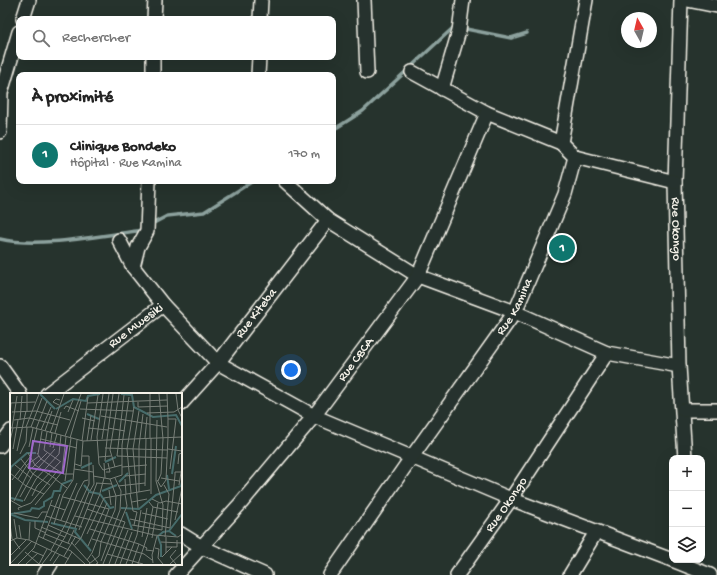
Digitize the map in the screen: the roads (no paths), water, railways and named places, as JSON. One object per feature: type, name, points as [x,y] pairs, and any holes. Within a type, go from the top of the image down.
[{"type":"street","points":[[24,16],[29,0]]},
{"type":"street","points":[[154,16],[155,0]]},
{"type":"street","points":[[260,16],[261,0]]},
{"type":"street","points":[[364,0],[367,72]]},
{"type":"street","points":[[442,89],[460,25],[464,0]]},
{"type":"street","points":[[561,143],[586,0]]},
{"type":"street","name":"Rue Okongo","points":[[681,0],[675,182],[679,366],[685,455]]},
{"type":"street","points":[[687,0],[717,6]]},
{"type":"street","points":[[0,132],[1,93],[16,42]]},
{"type":"street","points":[[153,60],[153,72]]},
{"type":"street","points":[[258,72],[259,60]]},
{"type":"street","points":[[412,72],[487,114],[561,143],[574,156],[675,182]]},
{"type":"street","name":"Rue CBCA","points":[[176,575],[202,547],[314,416],[418,276],[487,114]]},
{"type":"street","name":"Rue Kamina","points":[[330,575],[515,312],[565,194],[574,156]]},
{"type":"street","points":[[133,267],[138,247],[147,231],[149,184]]},
{"type":"street","points":[[288,184],[328,220],[373,246],[418,276],[515,312],[607,353],[679,366]]},
{"type":"street","name":"Rue Kiteba","points":[[182,403],[218,363],[328,220]]},
{"type":"street","name":"Rue Mwesiki","points":[[48,393],[163,305],[133,267],[119,240]]},
{"type":"street","points":[[163,305],[218,363],[314,416],[511,499],[669,559]]},
{"type":"street","name":"Rue Okongo","points":[[457,575],[511,499],[607,353]]},
{"type":"street","points":[[0,366],[19,393]]},
{"type":"street","points":[[683,410],[717,410]]},
{"type":"street","points":[[0,446],[10,433]]},
{"type":"street","points":[[570,575],[596,532]]},
{"type":"street","points":[[182,535],[202,547],[265,575]]},
{"type":"street","points":[[44,575],[50,565]]},
{"type":"street","points":[[688,567],[710,575]]},
{"type":"waterway","points":[[336,128],[363,111],[455,26]]},
{"type":"waterway","points":[[461,28],[511,38],[527,33]]},
{"type":"waterway","points":[[150,225],[167,216],[204,212],[248,184]]},
{"type":"waterway","points":[[0,239],[50,242],[137,231],[144,228]]},
{"type":"place","name":"Clinique Bondeko","points":[[562,248]]}]
